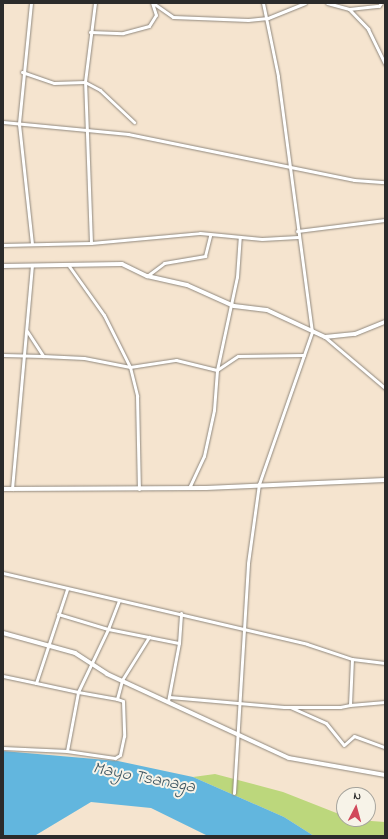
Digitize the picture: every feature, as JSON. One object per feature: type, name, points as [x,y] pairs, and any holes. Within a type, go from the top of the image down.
[{"type":"street","points":[[31,3],[22,72],[19,124],[32,243]]},
{"type":"street","points":[[91,243],[84,82],[95,3]]},
{"type":"street","points":[[90,32],[123,33],[149,26],[156,15],[152,3]]},
{"type":"street","points":[[152,3],[173,17],[268,18],[305,3]]},
{"type":"street","points":[[234,793],[248,563],[259,484],[312,332],[268,18],[263,3]]},
{"type":"street","points":[[327,3],[349,9],[379,6],[381,3]]},
{"type":"street","points":[[349,9],[368,29],[385,64]]},
{"type":"street","points":[[22,72],[54,83],[84,82],[100,90],[134,122]]},
{"type":"street","points":[[3,122],[87,128],[289,167],[385,182]]},
{"type":"street","points":[[297,231],[385,220]]},
{"type":"street","points":[[3,245],[32,243],[91,243],[200,233],[210,236],[240,238],[298,237]]},
{"type":"street","points":[[147,276],[164,263],[205,256],[210,236]]},
{"type":"street","points":[[189,488],[204,456],[217,370],[238,271],[240,238]]},
{"type":"street","points":[[3,266],[69,266],[117,263],[147,276],[187,285],[230,304],[267,310],[325,337],[385,388]]},
{"type":"street","points":[[12,489],[32,266]]},
{"type":"street","points":[[69,266],[104,315],[130,367],[137,396],[139,489]]},
{"type":"street","points":[[325,337],[355,334],[385,322]]},
{"type":"street","points":[[27,331],[43,356]]},
{"type":"street","points":[[3,355],[84,358],[130,367],[176,360],[217,370],[238,356],[304,355]]},
{"type":"street","points":[[3,489],[189,488],[385,480]]},
{"type":"street","points":[[3,573],[119,601],[181,613],[352,659],[385,663]]},
{"type":"street","points":[[36,683],[67,589]]},
{"type":"street","points":[[67,751],[78,692],[108,629],[119,601]]},
{"type":"street","points":[[169,699],[179,643],[181,613]]},
{"type":"street","points":[[58,614],[108,629],[179,643]]},
{"type":"street","points":[[3,633],[76,653],[122,680],[169,699],[295,760],[385,775]]},
{"type":"street","points":[[117,699],[122,680],[149,637]]},
{"type":"street","points":[[350,705],[352,659]]},
{"type":"street","points":[[3,676],[117,699],[124,704],[124,736],[118,757],[67,751],[3,748]]},
{"type":"street","points":[[169,699],[290,707],[385,702]]},
{"type":"street","points":[[290,707],[326,723],[333,736],[344,745],[354,736],[385,747]]},
{"type":"green space","points":[[215,774],[283,792],[336,813],[336,827],[376,827],[376,821],[385,822],[385,836],[314,836],[284,817],[193,777]]},
{"type":"water","name":"Mayo Tsanaga","points":[[3,751],[118,761],[193,777],[284,817],[314,836],[208,836],[151,808],[91,802],[36,835],[3,836]]}]
